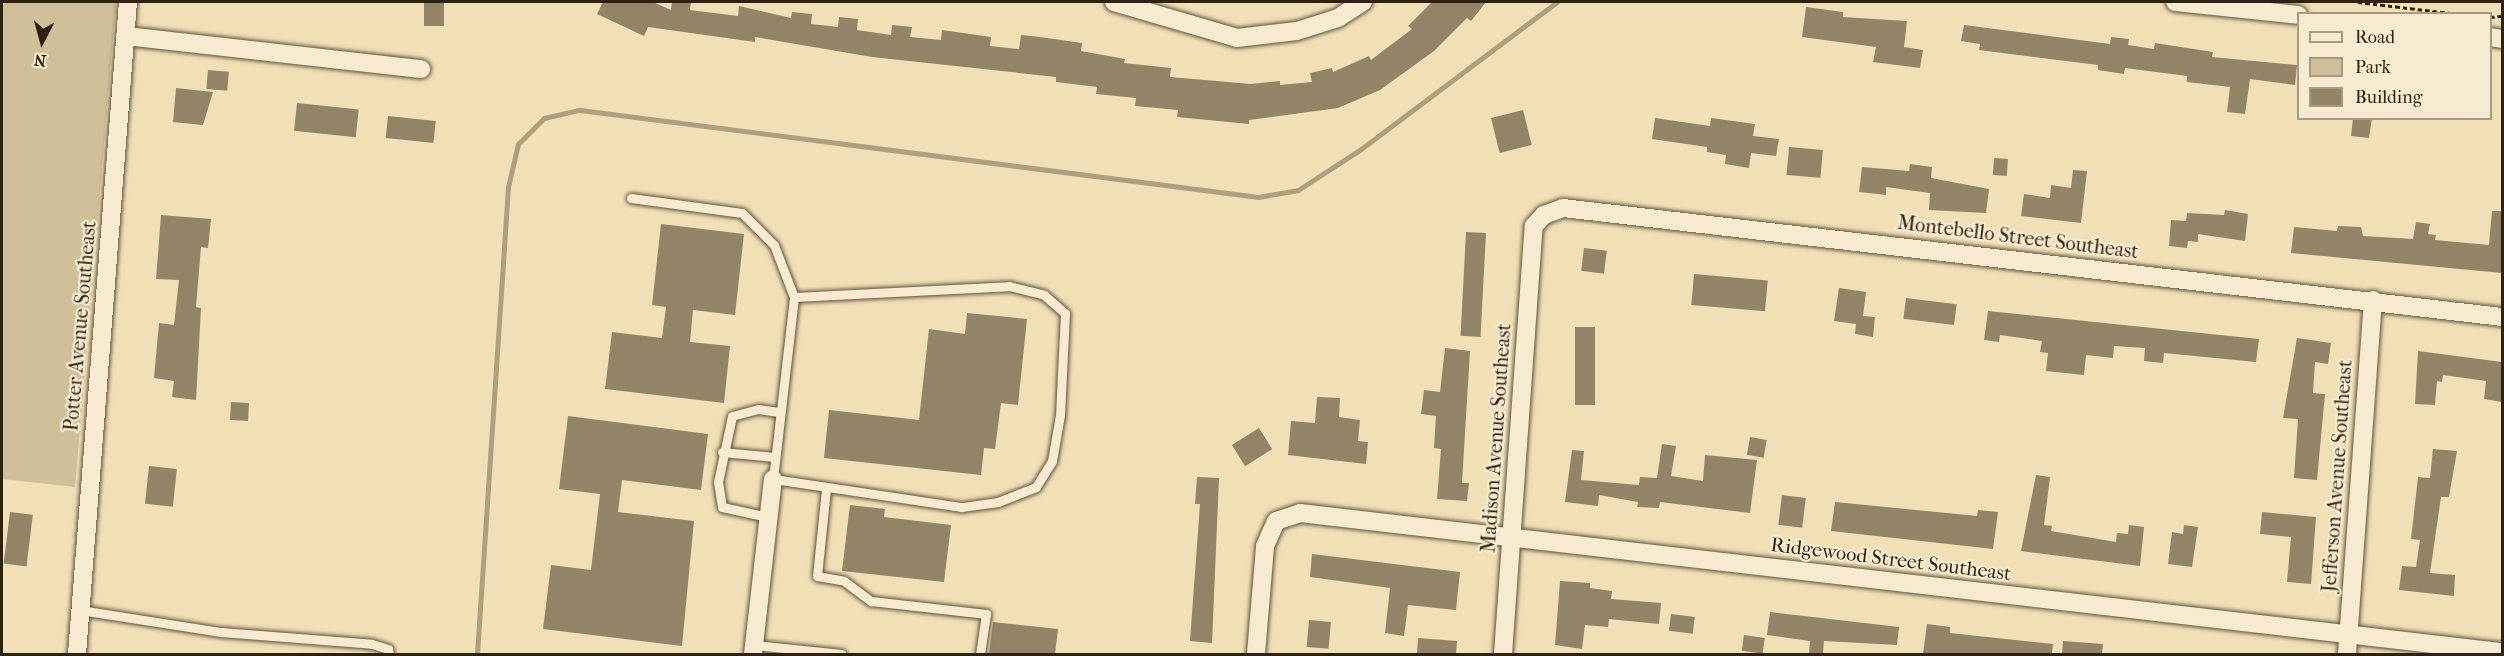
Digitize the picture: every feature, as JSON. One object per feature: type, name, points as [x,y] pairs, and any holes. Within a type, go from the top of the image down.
[{"type":"street","name":"Potter Avenue Southeast","points":[[77,654],[128,2]]},
{"type":"street","points":[[1114,2],[1237,38],[1297,31],[1338,18],[1363,2]]},
{"type":"street","points":[[2175,2],[2297,15]]},
{"type":"street","points":[[126,36],[421,69]]},
{"type":"street","name":"Montebello Street Southeast","points":[[1534,226],[1544,215],[1563,208],[1583,209],[2373,300],[2502,317]]},
{"type":"street","name":"Madison Avenue Southeast","points":[[1503,654],[1534,226]]},
{"type":"street","name":"Jefferson Avenue Southeast","points":[[2347,654],[2373,300]]},
{"type":"street","points":[[754,650],[773,479]]},
{"type":"street","name":"Ridgewood Street Southeast","points":[[1256,654],[1265,546],[1276,521],[1300,513],[2502,652]]},
{"type":"lane","points":[[631,198],[742,213],[774,245],[794,297],[773,479],[826,489],[961,507],[998,502],[1036,487],[1054,450],[1065,313],[1044,295],[1009,286],[794,297]]},
{"type":"lane","points":[[768,517],[722,507],[718,482],[722,452],[732,416],[750,410],[779,412]]},
{"type":"lane","points":[[722,452],[775,457]]},
{"type":"lane","points":[[826,489],[817,576],[844,581],[871,601],[986,614],[980,654]]},
{"type":"lane","points":[[80,610],[221,632],[359,643],[390,653]]},
{"type":"lane","points":[[357,654],[359,643]]},
{"type":"lane","points":[[754,650],[842,654]]},
{"type":"path","points":[[2358,2],[2441,12]]},
{"type":"green space","points":[[2,2],[116,2],[75,487],[2,479]]},
{"type":"building","points":[[424,2],[444,2],[444,26],[424,26]]},
{"type":"building","points":[[603,2],[653,2],[671,10],[672,2],[691,2],[690,10],[738,16],[739,6],[791,18],[792,12],[812,14],[811,24],[838,27],[839,17],[858,19],[857,30],[891,35],[892,25],[912,27],[910,37],[941,40],[942,30],[991,37],[990,46],[1019,49],[1021,35],[1040,37],[1082,43],[1081,51],[1125,59],[1124,63],[1171,68],[1170,77],[1251,84],[1280,81],[1280,85],[1312,82],[1310,73],[1332,68],[1333,72],[1369,56],[1371,60],[1412,29],[1408,26],[1432,2],[1486,2],[1471,21],[1467,18],[1434,51],[1380,90],[1338,108],[1249,120],[1249,124],[1177,117],[1178,110],[1135,106],[1136,98],[1096,94],[1097,87],[1056,82],[1056,77],[872,57],[755,37],[755,42],[648,27],[644,36],[597,14]]},
{"type":"building","points":[[1806,7],[1843,12],[1843,17],[1907,21],[1904,47],[1923,50],[1920,68],[1873,62],[1876,47],[1802,37]]},
{"type":"building","points":[[1964,25],[2110,44],[2111,37],[2129,39],[2128,45],[2154,49],[2155,43],[2213,52],[2212,57],[2297,65],[2295,85],[2250,79],[2245,114],[2227,112],[2230,87],[2187,82],[2187,76],[2125,68],[2124,74],[2098,70],[2098,65],[1979,50],[1980,44],[1961,41]]},
{"type":"building","points":[[208,70],[229,72],[227,91],[206,89]]},
{"type":"building","points":[[176,88],[213,92],[203,125],[173,122]]},
{"type":"building","points":[[297,103],[359,109],[356,137],[294,131]]},
{"type":"building","points":[[1523,110],[1532,145],[1500,153],[1491,118]]},
{"type":"building","points":[[388,116],[436,121],[433,143],[386,138]]},
{"type":"building","points":[[1655,118],[1710,126],[1711,118],[1755,124],[1753,136],[1779,139],[1776,156],[1751,153],[1749,168],[1725,164],[1726,155],[1707,152],[1707,147],[1652,139]]},
{"type":"building","points":[[2353,120],[2372,120],[2369,138],[2351,136]]},
{"type":"building","points":[[1789,147],[1823,150],[1820,178],[1787,175]]},
{"type":"building","points":[[1994,158],[2008,159],[2007,176],[1993,175]]},
{"type":"building","points":[[1910,164],[1932,167],[1931,178],[1989,189],[1986,213],[1929,210],[1930,193],[1886,187],[1886,195],[1859,192],[1862,167],[1909,171]]},
{"type":"building","points":[[2073,170],[2087,171],[2081,223],[2021,216],[2024,194],[2050,198],[2051,185],[2071,188]]},
{"type":"building","points":[[2225,210],[2248,214],[2245,241],[2198,234],[2198,242],[2188,241],[2187,248],[2169,246],[2171,220],[2186,221],[2187,213],[2224,215]]},
{"type":"building","points":[[2492,211],[2502,211],[2502,273],[2291,253],[2294,227],[2337,231],[2338,226],[2361,227],[2363,236],[2413,239],[2416,222],[2430,224],[2428,234],[2436,235],[2435,240],[2489,245]]},
{"type":"building","points":[[161,215],[211,219],[208,248],[201,247],[196,307],[201,308],[196,400],[172,397],[174,381],[154,378],[159,323],[174,325],[179,280],[156,279]]},
{"type":"building","points":[[661,224],[744,234],[735,315],[693,310],[690,342],[730,346],[724,403],[605,389],[612,332],[662,338],[666,307],[652,305]]},
{"type":"building","points":[[1466,232],[1486,233],[1481,337],[1461,336]]},
{"type":"building","points":[[1584,248],[1607,251],[1604,274],[1581,271]]},
{"type":"building","points":[[1694,274],[1768,280],[1765,311],[1691,305]]},
{"type":"building","points":[[1839,288],[1866,292],[1863,316],[1875,317],[1873,337],[1855,334],[1856,324],[1834,321]]},
{"type":"building","points":[[1906,298],[1957,304],[1954,325],[1903,319]]},
{"type":"building","points":[[1988,311],[2259,339],[2256,362],[2164,353],[2163,363],[2144,361],[2145,348],[2114,346],[2113,358],[2086,355],[2084,375],[2046,371],[2048,353],[2040,352],[2042,341],[2000,335],[1999,342],[1984,340]]},
{"type":"building","points":[[967,313],[1027,319],[1018,405],[1001,403],[995,449],[984,448],[981,475],[824,458],[829,410],[919,420],[929,329],[965,334]]},
{"type":"building","points":[[1575,327],[1595,327],[1595,405],[1575,405]]},
{"type":"building","points":[[2297,338],[2331,343],[2328,364],[2315,362],[2313,393],[2325,394],[2317,480],[2294,478],[2298,419],[2283,418]]},
{"type":"building","points":[[1445,348],[1470,351],[1462,483],[1469,483],[1467,501],[1437,499],[1441,449],[1434,448],[1436,416],[1421,414],[1424,390],[1440,392]]},
{"type":"building","points":[[2418,351],[2502,362],[2502,402],[2484,399],[2486,381],[2443,375],[2442,382],[2437,381],[2435,405],[2415,404]]},
{"type":"building","points":[[1317,397],[1340,398],[1339,417],[1360,420],[1358,441],[1368,442],[1366,464],[1288,455],[1291,421],[1315,423]]},
{"type":"building","points":[[231,402],[249,403],[248,421],[230,420]]},
{"type":"building","points":[[568,416],[708,434],[701,490],[622,480],[618,512],[694,521],[682,646],[543,629],[551,565],[591,570],[600,494],[559,489]]},
{"type":"building","points":[[1259,428],[1272,449],[1245,466],[1232,445]]},
{"type":"building","points":[[1750,437],[1767,440],[1764,458],[1747,455]]},
{"type":"building","points":[[1662,444],[1676,446],[1671,476],[1703,481],[1705,455],[1757,460],[1750,513],[1660,502],[1659,508],[1637,507],[1638,502],[1599,495],[1598,506],[1565,502],[1572,450],[1584,451],[1581,480],[1639,485],[1640,477],[1657,478]]},
{"type":"building","points":[[2433,449],[2457,451],[2449,497],[2441,497],[2430,573],[2455,575],[2454,596],[2399,590],[2402,566],[2416,567],[2420,540],[2411,539],[2418,477],[2430,478]]},
{"type":"building","points":[[149,466],[177,469],[173,507],[145,504]]},
{"type":"building","points":[[2036,475],[2050,477],[2044,525],[2052,526],[2051,531],[2116,542],[2117,533],[2128,534],[2129,525],[2144,527],[2140,566],[2021,551]]},
{"type":"building","points":[[1197,477],[1219,478],[1212,643],[1190,641],[1200,504],[1195,504]]},
{"type":"building","points":[[1782,495],[1806,498],[1802,528],[1778,525]]},
{"type":"building","points":[[1835,502],[1977,516],[1978,510],[1998,512],[1993,549],[1831,531]]},
{"type":"building","points":[[850,505],[885,509],[884,517],[951,525],[944,582],[842,571]]},
{"type":"building","points":[[10,512],[33,515],[26,566],[4,564]]},
{"type":"building","points":[[2262,512],[2316,517],[2311,584],[2287,582],[2291,537],[2260,534]]},
{"type":"building","points":[[2184,525],[2198,527],[2192,567],[2168,564],[2172,532],[2183,534]]},
{"type":"building","points":[[1312,554],[1460,572],[1456,610],[1408,605],[1404,636],[1385,633],[1390,588],[1310,577]]},
{"type":"building","points":[[1560,581],[1590,583],[1590,588],[1612,591],[1611,599],[1661,603],[1659,624],[1609,619],[1608,627],[1585,625],[1582,649],[1555,645]]},
{"type":"building","points":[[1770,612],[1899,627],[1897,645],[1824,641],[1823,654],[1809,654],[1810,641],[1767,635]]},
{"type":"building","points":[[1671,614],[1695,617],[1693,634],[1669,631]]},
{"type":"building","points":[[1309,620],[1331,622],[1329,649],[1307,647]]},
{"type":"building","points":[[993,622],[1058,629],[1055,654],[989,654]]},
{"type":"building","points":[[1927,624],[1950,627],[1950,633],[2053,644],[2052,654],[1923,654]]},
{"type":"building","points":[[1744,635],[1765,638],[1763,654],[1742,651]]},
{"type":"building","points":[[1418,638],[1457,641],[1456,654],[1417,654]]},
{"type":"building","points":[[2063,641],[2103,644],[2102,654],[2062,654]]},
{"type":"waterway","points":[[477,654],[508,187],[518,144],[544,118],[580,110],[1258,197],[1298,190],[1361,149],[1557,2]]}]
